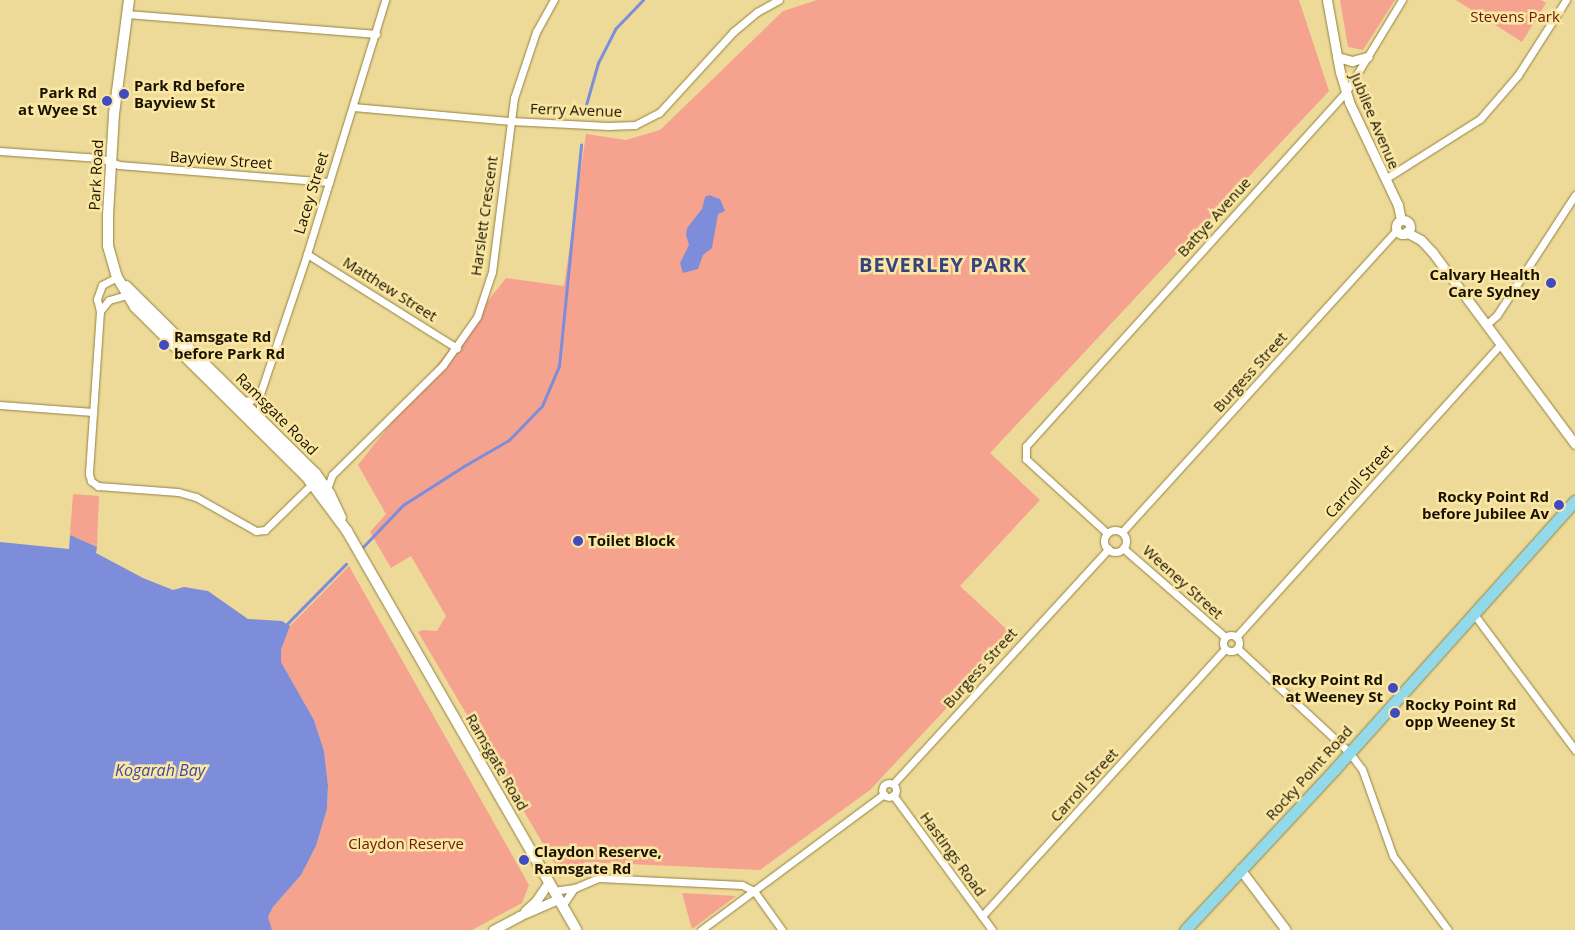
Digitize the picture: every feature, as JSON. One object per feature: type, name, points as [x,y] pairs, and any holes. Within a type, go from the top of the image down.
[{"type":"main road","name":"Park Road","points":[[116,276],[108,246],[111,162],[118,76],[129,0]]},
{"type":"main road","name":"Ramsgate Road","points":[[116,276],[126,295],[327,490],[347,531]]},
{"type":"main road","name":"Ramsgate Road","points":[[116,276],[260,418],[314,479],[354,543],[576,930]]},
{"type":"main road","name":"Rocky Point Road","points":[[1185,930],[1240,869],[1309,798],[1575,501]]},
{"type":"street","name":"Lacey Street","points":[[260,418],[260,394],[307,254],[385,0]]},
{"type":"street","name":"Harslett Crescent","points":[[327,490],[332,475],[443,365],[458,348],[478,318],[492,272],[514,98],[525,60],[536,32],[554,0]]},
{"type":"street","name":"Ferry Avenue","points":[[353,107],[511,121],[621,126],[646,120],[668,106],[746,20],[779,0]]},
{"type":"street","name":"Jubilee Avenue","points":[[1327,0],[1337,57],[1346,92],[1399,208],[1401,220],[1397,224],[1402,231]]},
{"type":"street","name":"Battye Avenue","points":[[1107,533],[1026,459],[1024,450],[1346,92],[1402,0]]},
{"type":"street","points":[[1385,180],[1480,119],[1518,76],[1566,0]]},
{"type":"street","points":[[127,14],[376,34]]},
{"type":"street","points":[[1337,57],[1352,61],[1367,57]]},
{"type":"street","name":"Bayview Street","points":[[0,151],[100,158],[119,166],[329,182]]},
{"type":"street","points":[[1487,324],[1497,315],[1575,195]]},
{"type":"street","points":[[1402,231],[1417,237],[1428,247],[1575,444]]},
{"type":"street","name":"Burgess Street","points":[[1122,532],[1402,231]]},
{"type":"street","name":"Matthew Street","points":[[307,254],[458,348]]},
{"type":"street","points":[[116,276],[102,285],[97,299],[100,311],[89,474],[92,481],[98,486],[178,492],[196,497],[256,531],[265,530],[314,479],[332,475]]},
{"type":"street","points":[[100,311],[109,300],[126,295]]},
{"type":"street","name":"Carroll Street","points":[[1236,637],[1501,344]]},
{"type":"street","points":[[243,401],[250,400],[260,394]]},
{"type":"street","points":[[0,405],[93,412]]},
{"type":"street","points":[[1113,530],[1122,532],[1126,538],[1123,548],[1114,551],[1108,549],[1104,539],[1107,533],[1113,530]]},
{"type":"street","name":"Weeney Street","points":[[1123,548],[1225,637]]},
{"type":"street","name":"Burgess Street","points":[[893,784],[1108,549]]},
{"type":"street","points":[[1473,613],[1575,750]]},
{"type":"street","points":[[1230,635],[1236,637],[1239,642],[1237,648],[1231,651],[1225,649],[1222,643],[1225,637],[1230,635]]},
{"type":"street","points":[[1237,648],[1349,752],[1362,769],[1393,856],[1448,930]]},
{"type":"street","name":"Carroll Street","points":[[982,916],[1225,649]]},
{"type":"street","points":[[887,783],[893,784],[896,789],[893,795],[884,794],[883,785],[887,783]]},
{"type":"street","points":[[701,930],[884,794]]},
{"type":"street","name":"Hastings Road","points":[[893,795],[992,930]]},
{"type":"street","points":[[1240,869],[1286,930]]},
{"type":"street","points":[[519,916],[536,901],[599,878],[742,885],[754,891],[782,930]]},
{"type":"street","points":[[493,930],[556,895],[575,888]]},
{"type":"green space","points":[[817,0],[1299,0],[1329,91],[990,453],[1040,500],[960,586],[1014,636],[870,790],[760,870],[586,862],[562,876],[418,632],[423,630],[437,631],[446,616],[411,556],[391,568],[370,532],[386,514],[358,465],[506,278],[564,286],[586,134],[626,140],[660,130],[783,11]]},
{"type":"green space","points":[[1340,0],[1395,0],[1363,50],[1348,47]]},
{"type":"green space","name":"Stevens Park","points":[[1456,0],[1541,0],[1546,3],[1522,42]]},
{"type":"green space","points":[[73,494],[99,496],[97,547],[70,535]]},
{"type":"green space","name":"Claydon Reserve","points":[[349,566],[529,885],[522,903],[472,930],[272,930],[268,922],[268,917],[273,907],[301,875],[316,846],[327,809],[328,785],[324,751],[314,720],[281,662],[281,650],[290,626]]},
{"type":"green space","points":[[682,893],[736,896],[692,929]]},
{"type":"water","points":[[709,195],[720,199],[725,211],[718,214],[712,248],[703,255],[698,269],[683,273],[680,263],[689,245],[686,235],[687,228],[702,209],[705,197]]},
{"type":"water","name":"Kogarah Bay","points":[[70,535],[97,547],[96,553],[143,578],[173,590],[184,587],[208,591],[248,619],[282,621],[290,626],[281,650],[281,662],[314,720],[324,751],[328,785],[327,809],[316,846],[301,875],[273,907],[268,917],[272,930],[0,930],[0,542],[69,549]]},
{"type":"waterway","points":[[586,105],[598,63],[615,29],[643,0]]},
{"type":"waterway","points":[[361,549],[403,505],[509,440],[542,406],[559,366],[581,145]]},
{"type":"waterway","points":[[287,624],[346,564]]},
{"type":"place","name":"Park Rd before Bayview St","points":[[124,94]]},
{"type":"place","name":"Park Rd at Wyee St","points":[[107,101]]},
{"type":"place","name":"Calvary Health Care Sydney","points":[[1551,283]]},
{"type":"place","name":"Ramsgate Rd before Park Rd","points":[[164,345]]},
{"type":"place","name":"Rocky Point Rd before Jubilee Av","points":[[1559,505]]},
{"type":"place","name":"Toilet Block","points":[[578,541]]},
{"type":"place","name":"Rocky Point Rd at Weeney St","points":[[1393,688]]},
{"type":"place","name":"Rocky Point Rd opp Weeney St","points":[[1395,713]]},
{"type":"place","name":"Claydon Reserve, Ramsgate Rd","points":[[524,860]]},
{"type":"district","name":"BEVERLEY PARK","points":[[943,264]]}]
